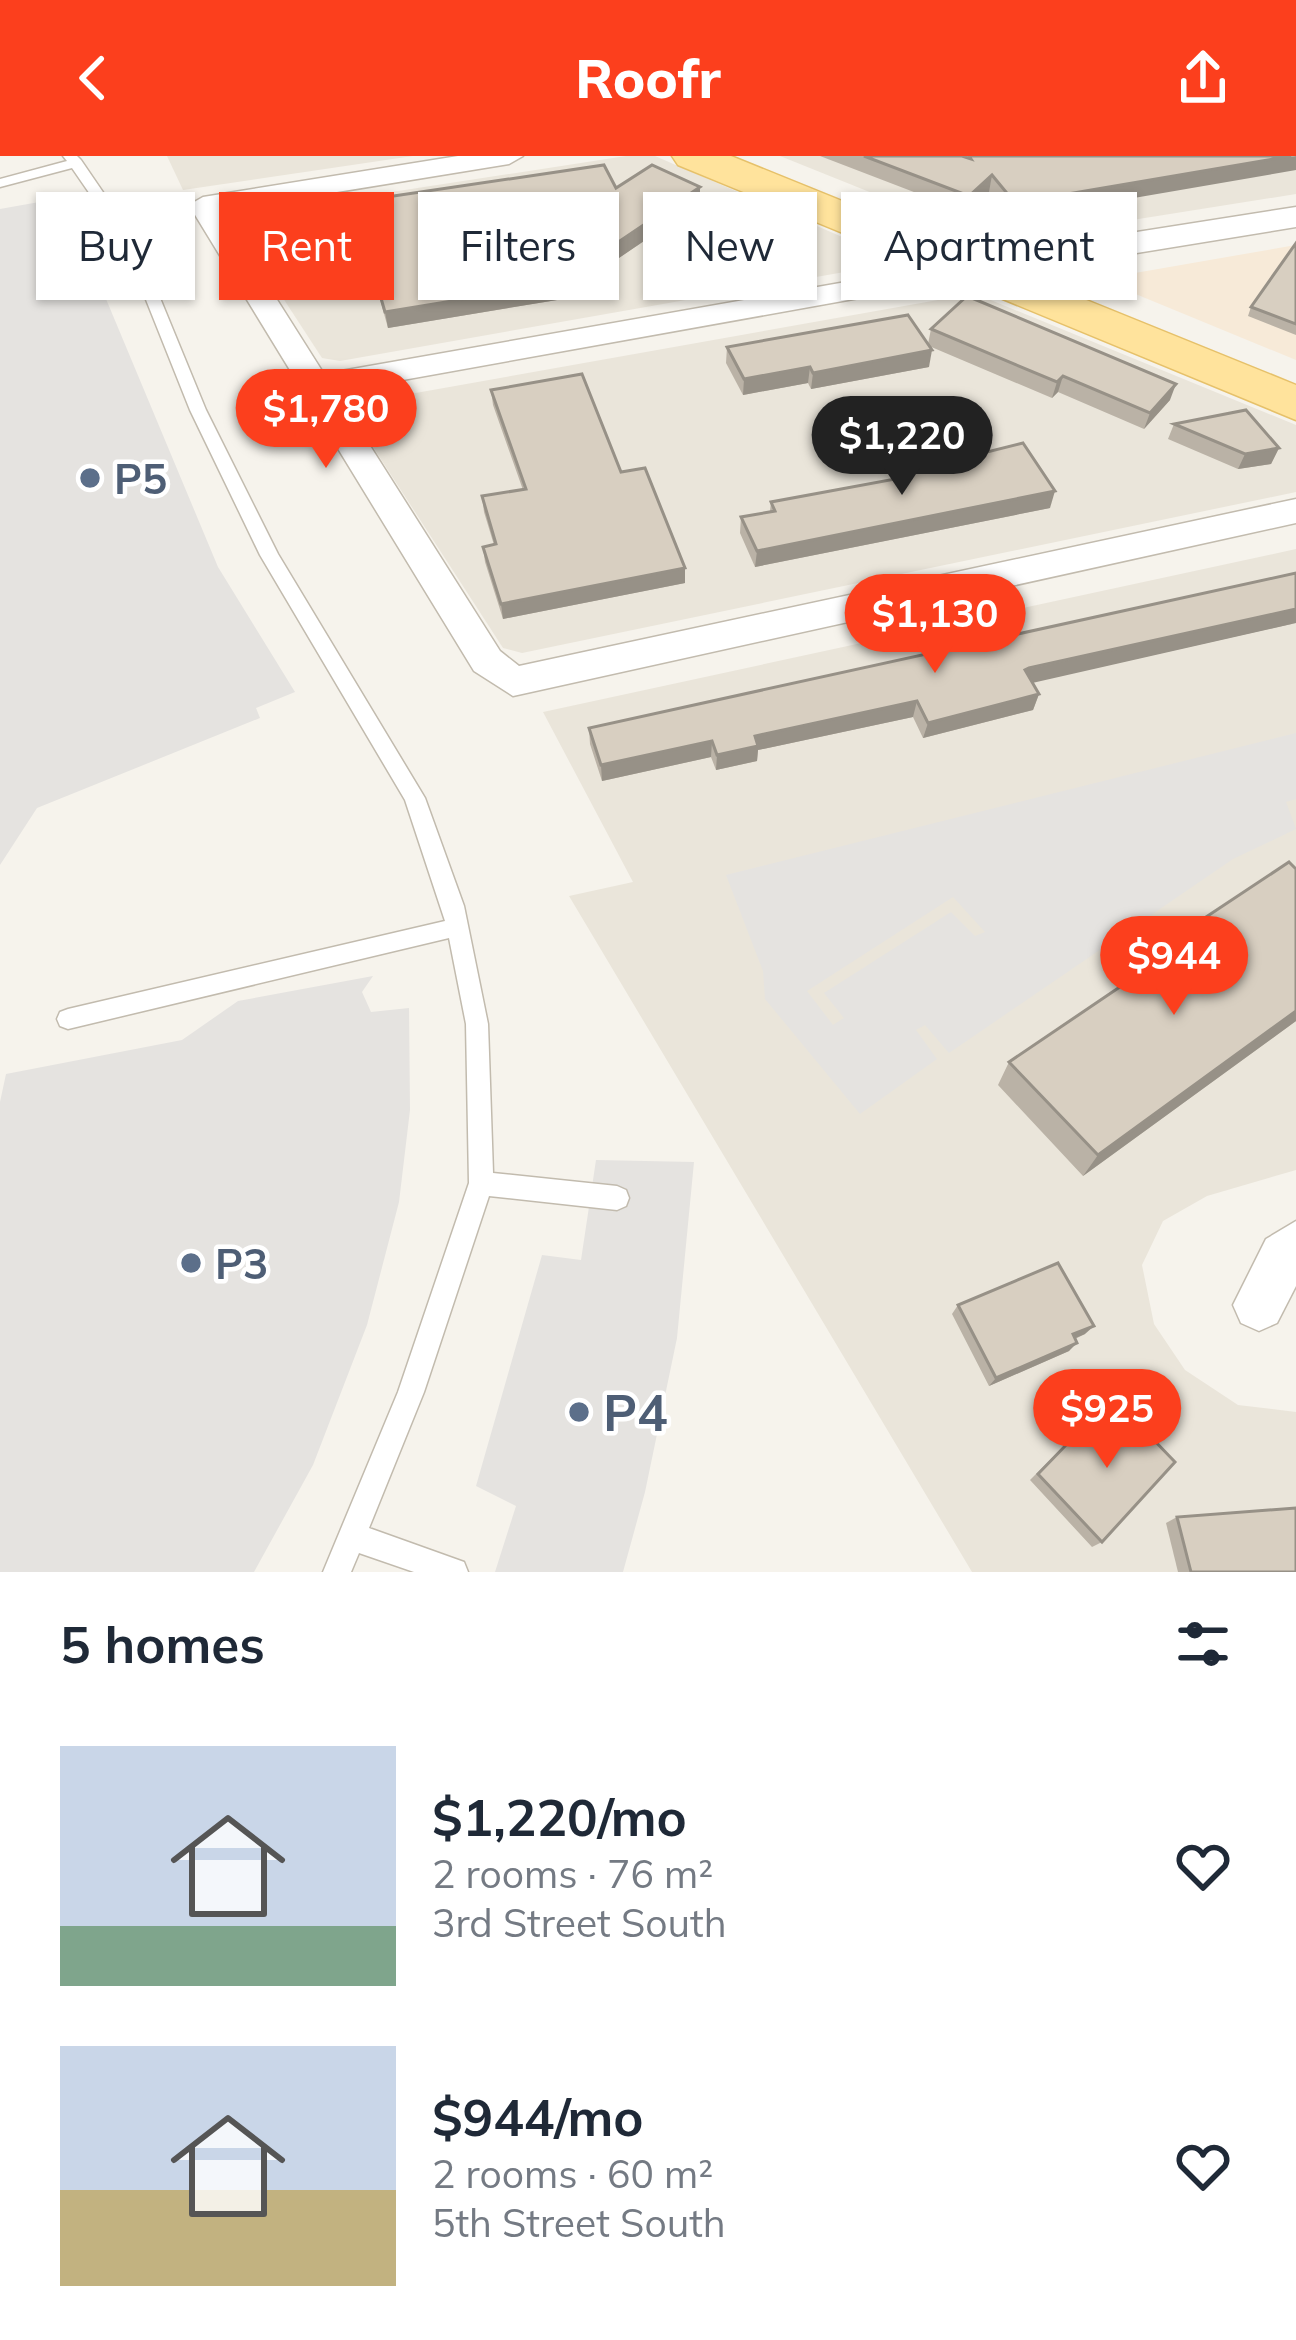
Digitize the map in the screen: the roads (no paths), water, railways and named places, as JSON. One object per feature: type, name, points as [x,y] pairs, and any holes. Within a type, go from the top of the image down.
[{"type":"main road","points":[[693,156],[841,212]]},
{"type":"main road","points":[[745,156],[841,201]]},
{"type":"main road","points":[[1059,300],[1296,404]]},
{"type":"main road","points":[[1074,300],[1296,381]]},
{"type":"street","points":[[509,156],[203,205],[487,661],[513,682],[1296,511]]},
{"type":"street","points":[[1137,243],[1296,218]]},
{"type":"street","points":[[313,386],[841,292]]},
{"type":"street","points":[[1259,1305],[1296,1246]]},
{"type":"lane","points":[[0,183],[73,159],[130,242],[198,410],[269,555],[415,798],[457,927],[477,1024],[481,1184],[411,1392],[337,1572]]},
{"type":"lane","points":[[68,1019],[457,927]]},
{"type":"lane","points":[[481,1184],[617,1198]]},
{"type":"lane","points":[[352,1536],[454,1572]]},
{"type":"place","name":"P5","points":[[90,478]]},
{"type":"place","name":"P3","points":[[191,1263]]},
{"type":"place","name":"P4","points":[[579,1412]]}]
